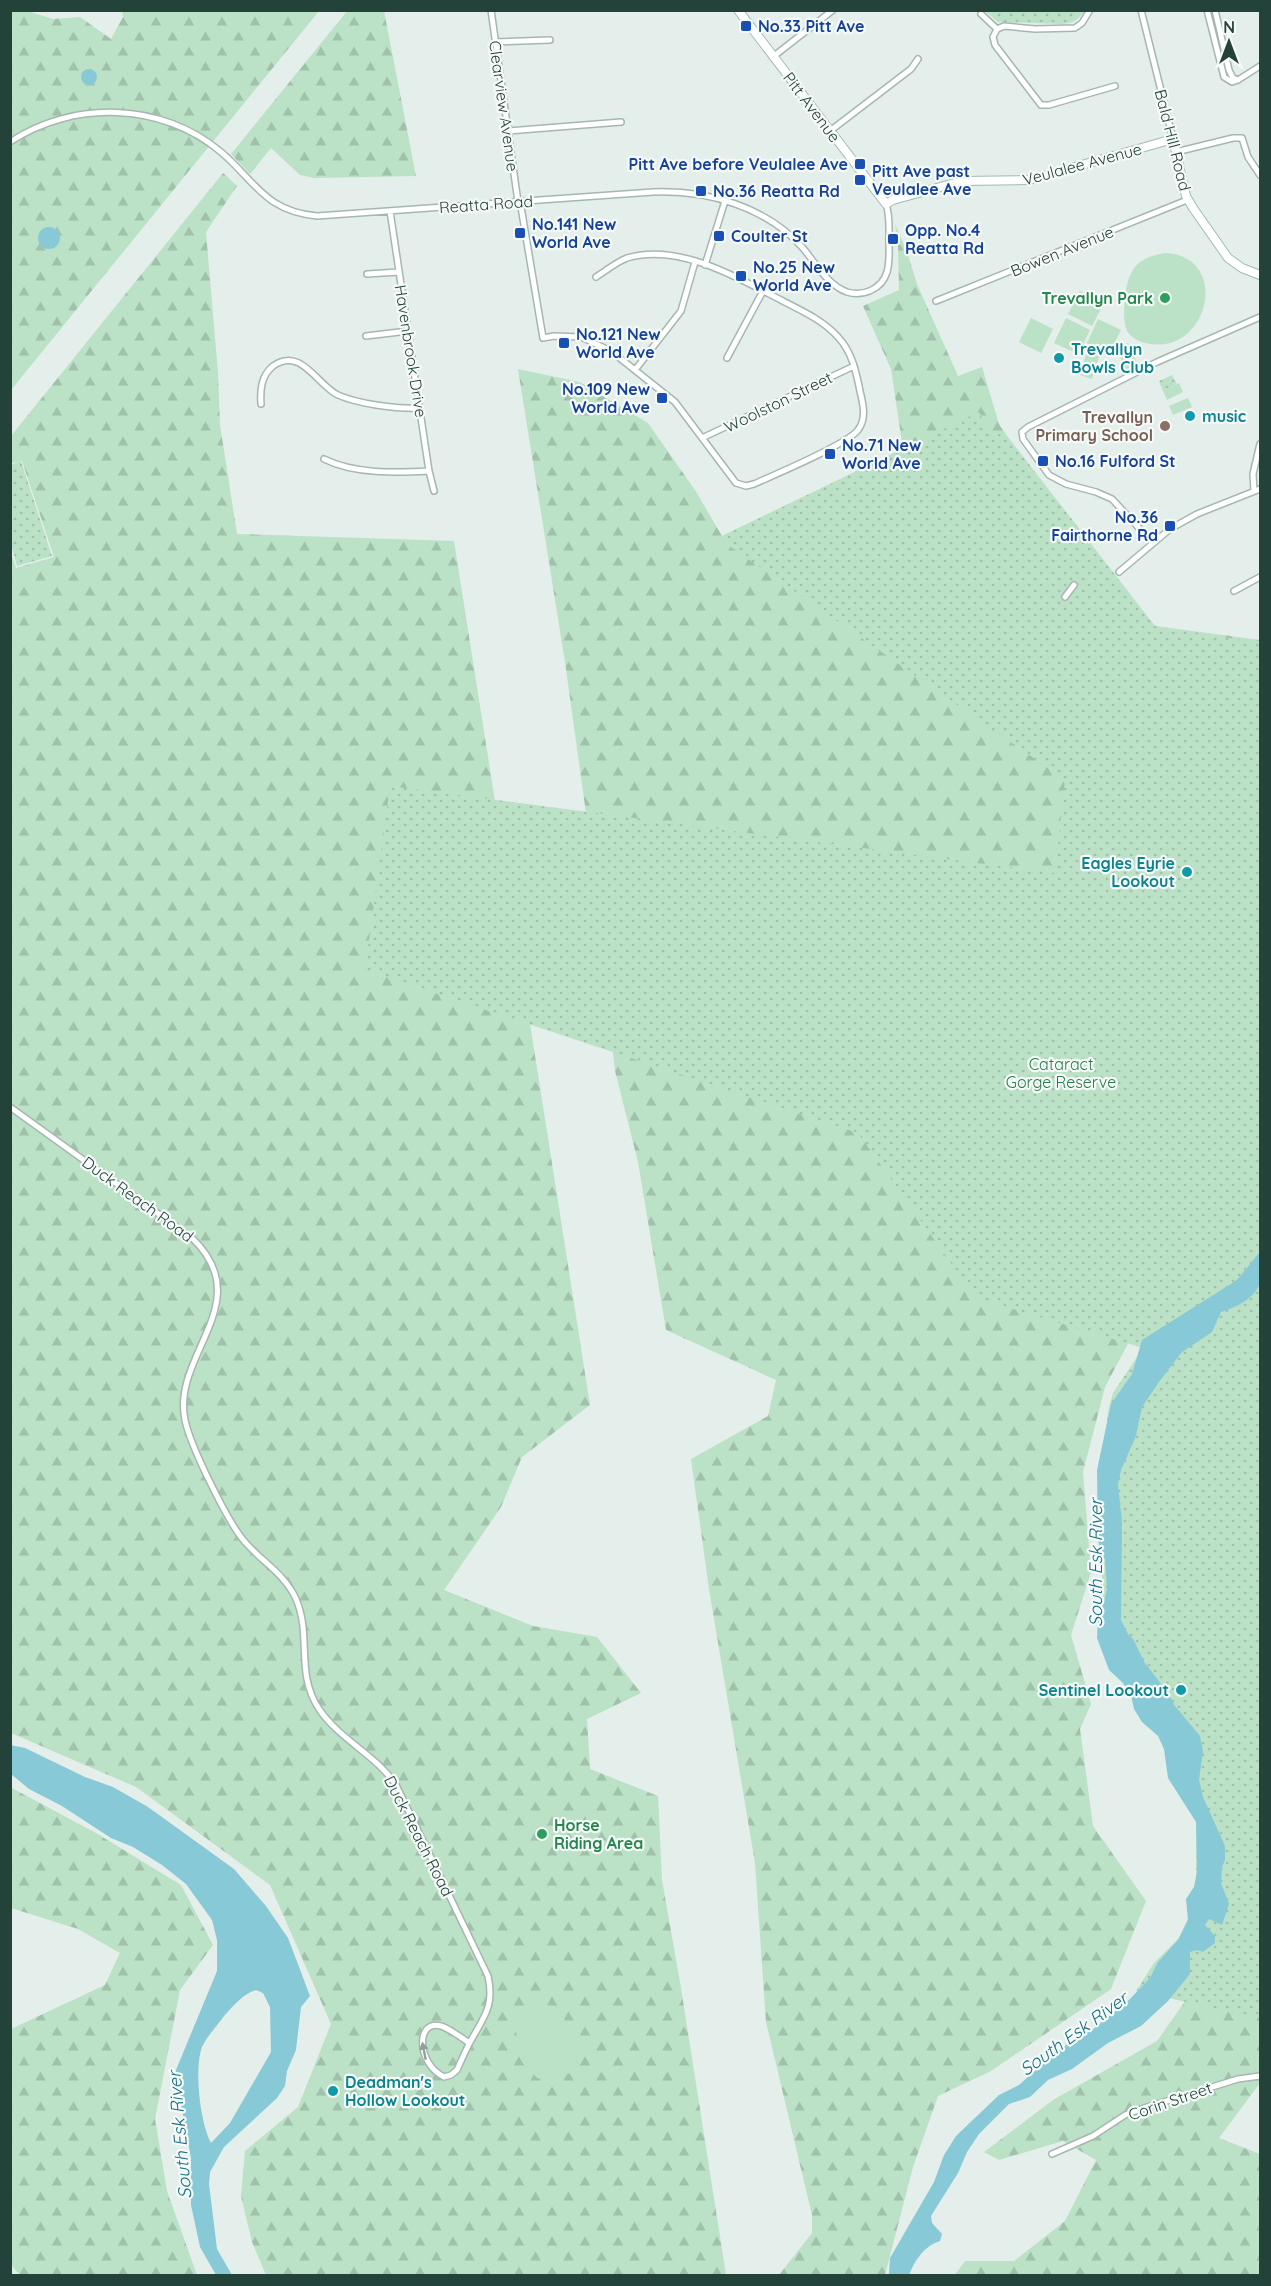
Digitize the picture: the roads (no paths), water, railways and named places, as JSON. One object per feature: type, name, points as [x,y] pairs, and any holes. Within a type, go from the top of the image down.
[{"type":"street","name":"Clearview Avenue","points":[[491,10],[519,202],[543,338],[564,336],[590,340],[611,351],[635,370]]},
{"type":"street","name":"Pitt Avenue","points":[[738,10],[886,204]]},
{"type":"street","points":[[774,56],[833,10]]},
{"type":"street","points":[[1090,10],[1082,23],[1075,28],[1035,29],[1004,26],[997,29],[993,37],[995,45],[1041,105],[1049,105],[1115,86]]},
{"type":"street","name":"Bald Hill Road","points":[[1141,10],[1188,200],[1227,258],[1242,268],[1260,274]]},
{"type":"street","points":[[1207,10],[1224,77],[1232,82],[1260,66]]},
{"type":"street","points":[[1215,10],[1229,70],[1233,78],[1238,80]]},
{"type":"street","points":[[981,14],[997,29]]},
{"type":"street","points":[[495,42],[549,40]]},
{"type":"street","points":[[830,131],[911,69],[918,59]]},
{"type":"street","name":"Reatta Road","points":[[10,142],[46,124],[77,114],[131,113],[167,122],[210,144],[260,192],[282,208],[317,216],[670,192],[695,193],[725,201],[771,221],[801,246],[822,272],[839,288],[856,293],[864,293],[878,286],[887,272],[889,227],[886,204]]},
{"type":"street","points":[[508,131],[621,122]]},
{"type":"street","points":[[1176,152],[1233,138],[1242,138],[1248,157],[1260,176]]},
{"type":"street","name":"Veulalee Avenue","points":[[886,204],[893,200],[962,181],[1029,180],[1173,139]]},
{"type":"street","name":"Bowen Avenue","points":[[936,301],[1188,200]]},
{"type":"street","points":[[705,265],[725,201]]},
{"type":"street","name":"Havenbrook Drive","points":[[390,211],[419,408],[434,491]]},
{"type":"street","points":[[596,277],[618,262],[634,257],[665,255],[695,262],[727,272],[830,329],[844,345],[854,366],[864,418],[855,434],[746,486],[736,483],[675,402],[635,370],[681,311],[695,262]]},
{"type":"street","points":[[367,274],[399,272]]},
{"type":"street","points":[[727,358],[763,291]]},
{"type":"street","points":[[1152,542],[1112,499],[1066,484],[1049,475],[1022,436],[1024,430],[1157,362],[1260,317]]},
{"type":"street","points":[[366,336],[408,331]]},
{"type":"street","points":[[261,404],[261,388],[267,372],[275,364],[290,361],[303,364],[331,390],[341,396],[396,407],[419,408]]},
{"type":"street","name":"Woolston Street","points":[[702,438],[854,366]]},
{"type":"street","points":[[1119,572],[1170,529],[1197,514],[1257,490],[1253,474],[1260,444]]},
{"type":"street","points":[[324,459],[332,463],[382,472],[429,471]]},
{"type":"street","points":[[1234,591],[1260,577]]},
{"type":"street","points":[[1065,597],[1074,585]]},
{"type":"street","name":"Duck Reach Road","points":[[10,1107],[192,1238],[205,1251],[213,1264],[217,1284],[216,1306],[205,1341],[185,1388],[183,1406],[187,1430],[237,1533],[280,1575],[295,1597],[302,1623],[304,1674],[313,1699],[332,1726],[384,1768],[396,1785],[488,1976],[491,1999],[484,2018],[457,2070],[446,2078],[439,2075],[425,2059],[423,2036],[434,2026],[443,2026],[469,2043]]},
{"type":"street","name":"Corin Street","points":[[1052,2154],[1093,2136],[1125,2115],[1225,2082],[1260,2076]]},
{"type":"water","points":[[86,69],[92,69],[97,77],[95,83],[86,85],[81,80],[81,74]]},
{"type":"water","points":[[45,227],[53,227],[60,234],[60,242],[53,249],[45,249],[38,242],[38,234]]},
{"type":"water","points":[[1260,1252],[1261,1278],[1255,1292],[1239,1305],[1221,1312],[1212,1332],[1182,1352],[1142,1407],[1136,1436],[1121,1470],[1118,1485],[1122,1522],[1121,1620],[1145,1663],[1175,1706],[1200,1736],[1203,1751],[1199,1780],[1203,1797],[1225,1846],[1221,1883],[1229,1904],[1222,1925],[1209,1919],[1205,1925],[1215,1936],[1215,1943],[1203,1952],[1197,1950],[1190,1952],[1190,1974],[1168,2001],[1141,2026],[1108,2043],[1072,2069],[1048,2080],[1030,2097],[1009,2104],[979,2134],[931,2216],[932,2223],[942,2234],[940,2241],[929,2246],[921,2254],[909,2275],[889,2275],[890,2258],[934,2182],[944,2155],[956,2136],[999,2095],[1019,2085],[1049,2058],[1078,2036],[1092,2030],[1129,2000],[1150,1978],[1158,1962],[1178,1940],[1188,1920],[1186,1899],[1194,1887],[1197,1872],[1196,1822],[1168,1778],[1164,1749],[1158,1736],[1142,1722],[1134,1709],[1131,1695],[1123,1683],[1109,1670],[1097,1638],[1098,1617],[1107,1589],[1105,1561],[1098,1541],[1097,1470],[1111,1404],[1132,1374],[1142,1340],[1237,1280]]},
{"type":"water","points":[[10,1745],[25,1748],[85,1777],[113,1787],[148,1807],[234,1869],[266,1906],[288,1938],[310,1996],[301,2007],[296,2050],[287,2071],[285,2086],[277,2098],[224,2147],[210,2172],[209,2184],[217,2249],[232,2275],[216,2275],[200,2247],[191,2205],[191,2158],[176,2077],[176,2070],[217,1971],[217,1940],[212,1920],[186,1884],[162,1865],[133,1847],[111,1838],[62,1806],[29,1789],[11,1774]],"holes":[[[256,1990],[263,1993],[270,2007],[271,2052],[230,2123],[211,2143],[199,2095],[198,2068],[202,2047],[224,2016],[239,2001]]]},
{"type":"place","name":"No.33 Pitt Ave","points":[[746,26]]},
{"type":"place","name":"Pitt Ave before Veulalee Ave","points":[[860,164]]},
{"type":"place","name":"Pitt Ave past Veulalee Ave","points":[[860,180]]},
{"type":"place","name":"No.36 Reatta Rd","points":[[701,191]]},
{"type":"place","name":"No.141 New World Ave","points":[[520,233]]},
{"type":"place","name":"Coulter St","points":[[719,236]]},
{"type":"place","name":"Opp. No.4 Reatta Rd","points":[[893,239]]},
{"type":"place","name":"No.25 New World Ave","points":[[741,276]]},
{"type":"place","name":"Trevallyn Park","points":[[1165,298]]},
{"type":"place","name":"No.121 New World Ave","points":[[564,343]]},
{"type":"place","name":"Trevallyn Bowls Club","points":[[1059,358]]},
{"type":"place","name":"No.109 New World Ave","points":[[662,398]]},
{"type":"place","name":"music","points":[[1190,416]]},
{"type":"place","name":"Trevallyn Primary School","points":[[1165,426]]},
{"type":"place","name":"No.71 New World Ave","points":[[830,454]]},
{"type":"place","name":"No.16 Fulford St","points":[[1043,461]]},
{"type":"place","name":"No.36 Fairthorne Rd","points":[[1170,526]]},
{"type":"place","name":"Eagles Eyrie Lookout","points":[[1187,872]]},
{"type":"place","name":"Sentinel Lookout","points":[[1181,1690]]},
{"type":"place","name":"Horse Riding Area","points":[[542,1834]]},
{"type":"place","name":"Deadman's Hollow Lookout","points":[[333,2091]]},
{"type":"park label","name":"Cataract Gorge Reserve","points":[[1061,1073]]},
{"type":"water label","name":"South Esk River","points":[[1096,1563]]},
{"type":"water label","name":"South Esk River","points":[[1074,2034]]},
{"type":"water label","name":"South Esk River","points":[[180,2135]]}]
